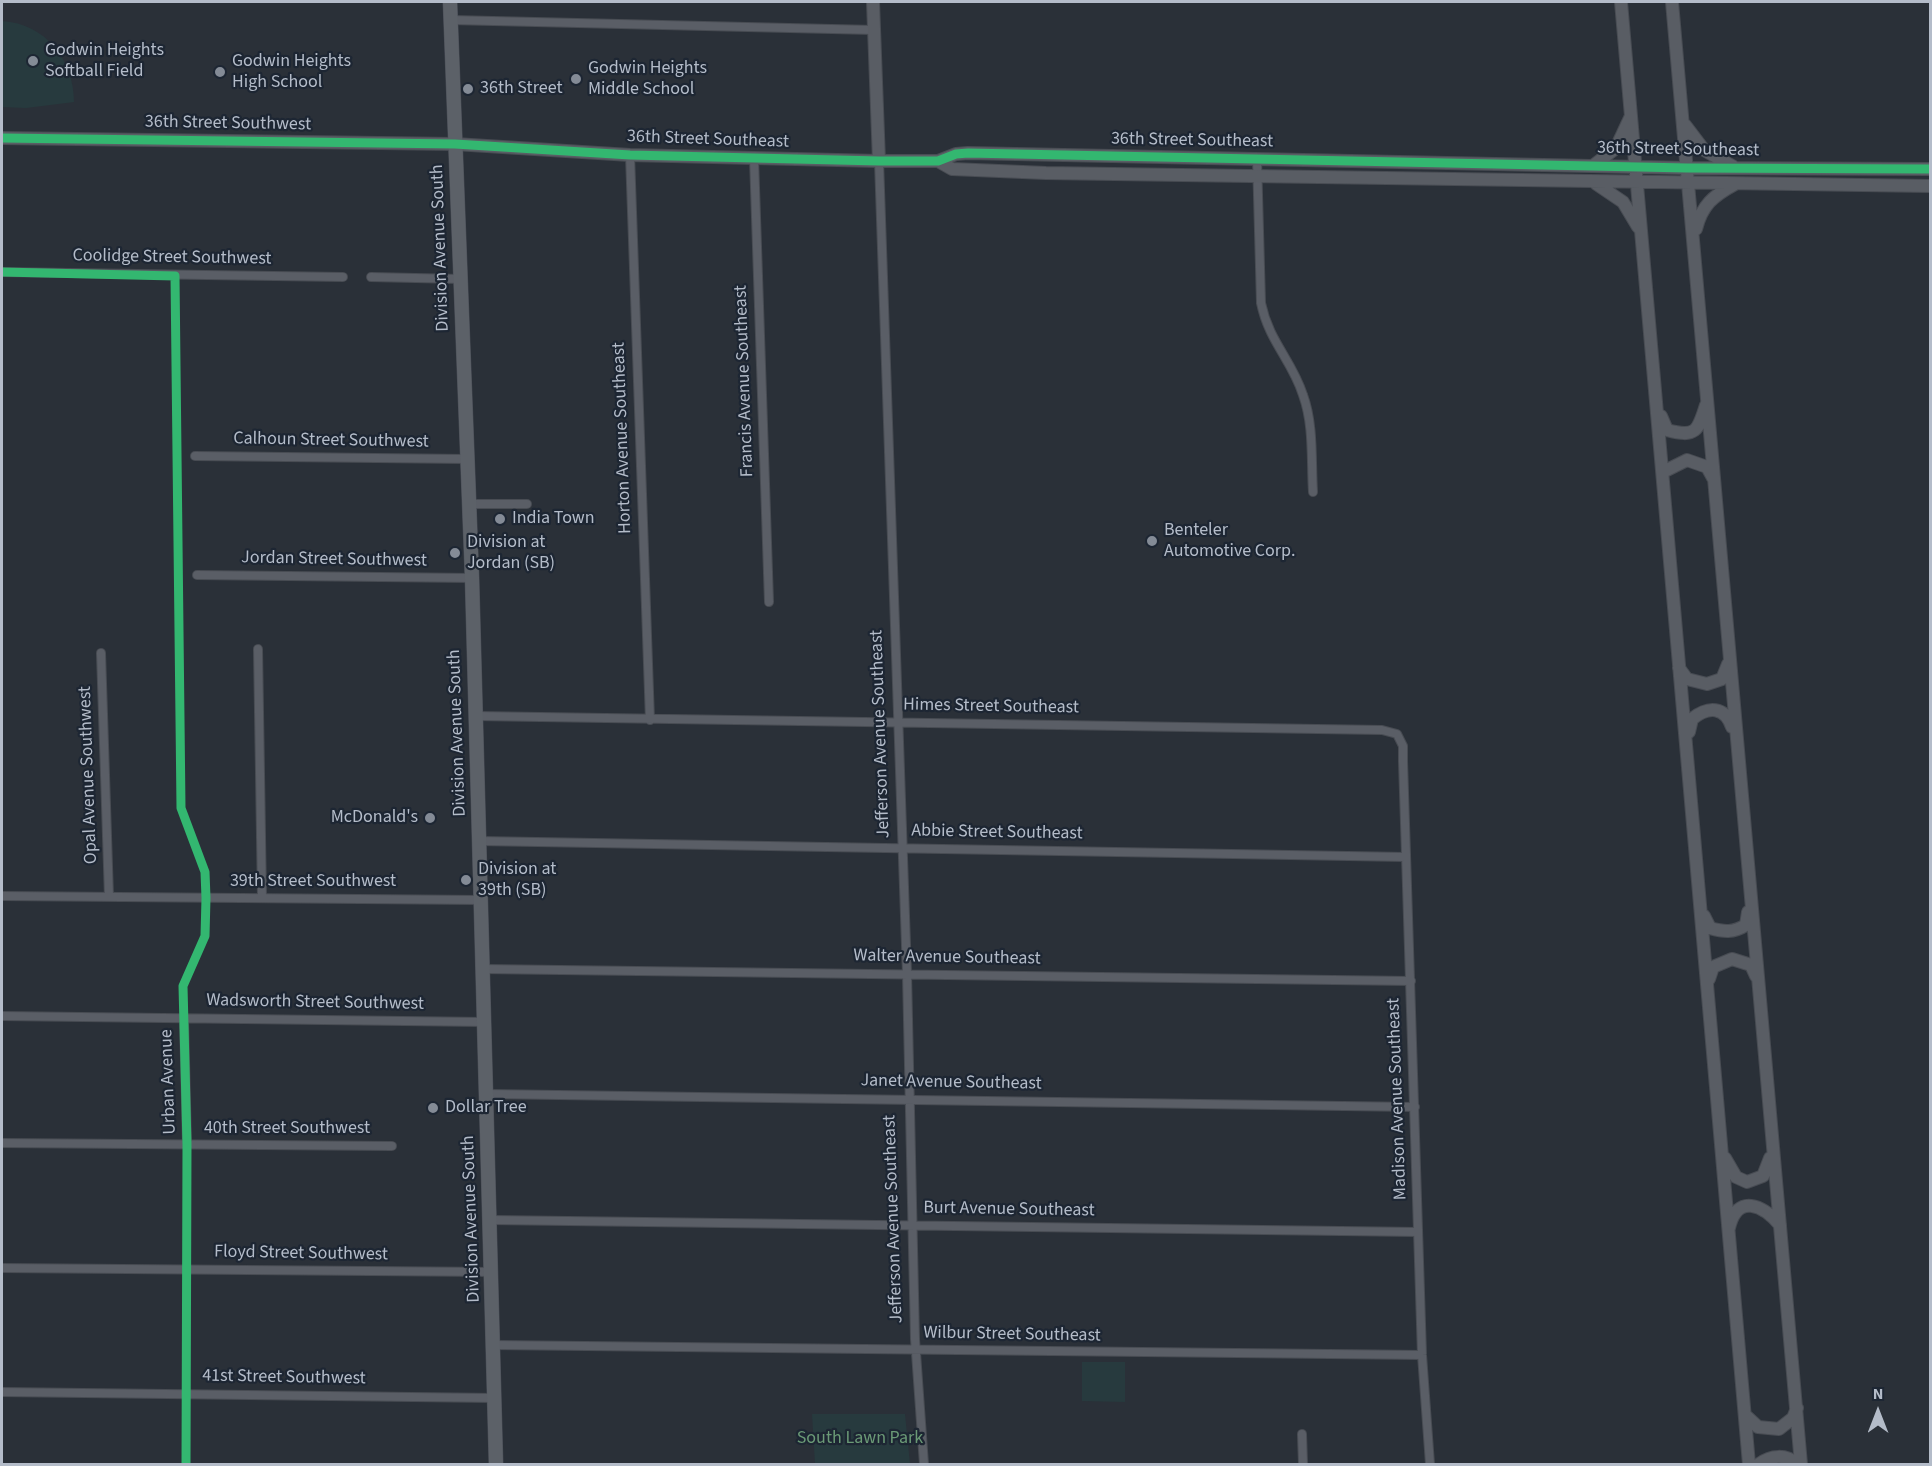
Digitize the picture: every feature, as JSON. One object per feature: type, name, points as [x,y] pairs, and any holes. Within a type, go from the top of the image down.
[{"type":"main road","name":"Division Avenue South","points":[[450,2],[472,578],[496,1464]]},
{"type":"street","name":"Jefferson Avenue Southeast","points":[[873,2],[907,974],[916,1351],[924,1464]]},
{"type":"street","points":[[1621,2],[1749,1464]]},
{"type":"street","points":[[1672,2],[1797,1407],[1799,1464],[1781,1457],[1768,1458],[1759,1464]]},
{"type":"street","points":[[451,20],[874,30]]},
{"type":"street","points":[[1593,165],[1616,148],[1632,115]]},
{"type":"street","points":[[1684,122],[1696,143],[1735,168]]},
{"type":"street","name":"36th Street Southwest","points":[[2,138],[455,144]]},
{"type":"street","name":"36th Street Southeast","points":[[455,144],[630,155],[879,161],[938,161],[956,154],[968,153],[1687,168],[1930,169]]},
{"type":"street","name":"Horton Avenue Southeast","points":[[630,155],[650,720]]},
{"type":"street","name":"Francis Avenue Southeast","points":[[754,158],[769,602]]},
{"type":"street","points":[[1257,159],[1262,303],[1265,323],[1304,395],[1310,426],[1313,492]]},
{"type":"street","name":"36th Street Southeast","points":[[938,161],[952,169],[980,171],[1930,186]]},
{"type":"street","points":[[1594,182],[1623,202],[1642,236]]},
{"type":"street","points":[[1694,236],[1699,217],[1712,197],[1735,184]]},
{"type":"street","name":"Coolidge Street Southwest","points":[[2,272],[343,277]]},
{"type":"street","points":[[371,278],[460,279]]},
{"type":"street","points":[[1657,407],[1667,430],[1681,434],[1692,433],[1699,428],[1708,399]]},
{"type":"street","name":"Calhoun Street Southwest","points":[[195,456],[466,459]]},
{"type":"street","points":[[1663,472],[1687,460],[1699,462],[1707,467],[1715,482]]},
{"type":"street","points":[[468,504],[527,504]]},
{"type":"street","name":"Jordan Street Southwest","points":[[196,576],[472,578]]},
{"type":"street","points":[[258,649],[262,898]]},
{"type":"street","name":"Opal Avenue Southwest","points":[[101,653],[109,897]]},
{"type":"street","points":[[1678,667],[1687,678],[1712,683],[1722,679],[1729,662]]},
{"type":"street","points":[[1686,751],[1692,718],[1706,710],[1721,711],[1728,715],[1737,746]]},
{"type":"street","name":"Himes Street Southeast","points":[[476,716],[1382,730],[1396,734]]},
{"type":"street","name":"Madison Avenue Southeast","points":[[1396,734],[1403,746],[1422,1355],[1430,1464]]},
{"type":"street","name":"Abbie Street Southeast","points":[[479,841],[1406,856]]},
{"type":"street","name":"39th Street Southwest","points":[[2,896],[480,900]]},
{"type":"street","points":[[1702,913],[1710,928],[1724,932],[1736,931],[1746,925],[1751,900]]},
{"type":"street","points":[[1708,982],[1713,967],[1732,958],[1751,965],[1758,980]]},
{"type":"street","name":"Walter Avenue Southeast","points":[[483,969],[1411,981]]},
{"type":"street","name":"Wadsworth Street Southwest","points":[[2,1016],[484,1023]]},
{"type":"street","name":"Urban Avenue","points":[[183,1018],[187,1145]]},
{"type":"street","name":"Janet Avenue Southeast","points":[[487,1094],[1415,1107]]},
{"type":"street","points":[[1721,1148],[1736,1178],[1747,1182],[1763,1176],[1767,1171],[1773,1142]]},
{"type":"street","name":"40th Street Southwest","points":[[2,1143],[392,1146]]},
{"type":"street","points":[[1728,1232],[1735,1213],[1748,1207],[1758,1206],[1767,1210],[1780,1225]]},
{"type":"street","name":"Burt Avenue Southeast","points":[[490,1220],[1418,1232]]},
{"type":"street","name":"Floyd Street Southwest","points":[[2,1268],[492,1272]]},
{"type":"street","name":"Wilbur Street Southeast","points":[[494,1344],[916,1351],[1422,1355]]},
{"type":"street","name":"41st Street Southwest","points":[[2,1392],[495,1398]]},
{"type":"street","points":[[1745,1415],[1758,1427],[1779,1429],[1792,1418],[1797,1407]]},
{"type":"street","points":[[1302,1434],[1303,1464]]},
{"type":"green space","name":"Godwin Heights Softball Field","points":[[2,21],[32,29],[54,47],[69,72],[74,102],[26,108],[2,107]]},
{"type":"green space","points":[[1082,1362],[1125,1362],[1125,1402],[1082,1401]]},
{"type":"green space","name":"South Lawn Park","points":[[812,1414],[905,1414],[910,1464],[815,1464]]},
{"type":"cycle path","points":[[2,138],[455,144],[630,155],[879,161],[938,161],[956,154],[968,153],[1687,168],[1930,169]]},
{"type":"cycle path","points":[[2,272],[175,276],[181,808],[205,872],[206,898],[205,936],[183,986],[187,1145],[186,1464]]},
{"type":"place","name":"Godwin Heights Softball Field","points":[[33,61]]},
{"type":"place","name":"Godwin Heights High School","points":[[220,72]]},
{"type":"place","name":"Godwin Heights Middle School","points":[[576,79]]},
{"type":"place","name":"36th Street","points":[[468,89]]},
{"type":"place","name":"India Town","points":[[500,519]]},
{"type":"place","name":"Benteler Automotive Corp.","points":[[1152,541]]},
{"type":"place","name":"Division at Jordan (SB)","points":[[455,553]]},
{"type":"place","name":"McDonald's","points":[[430,818]]},
{"type":"place","name":"Division at 39th (SB)","points":[[466,880]]},
{"type":"place","name":"Dollar Tree","points":[[433,1108]]}]
